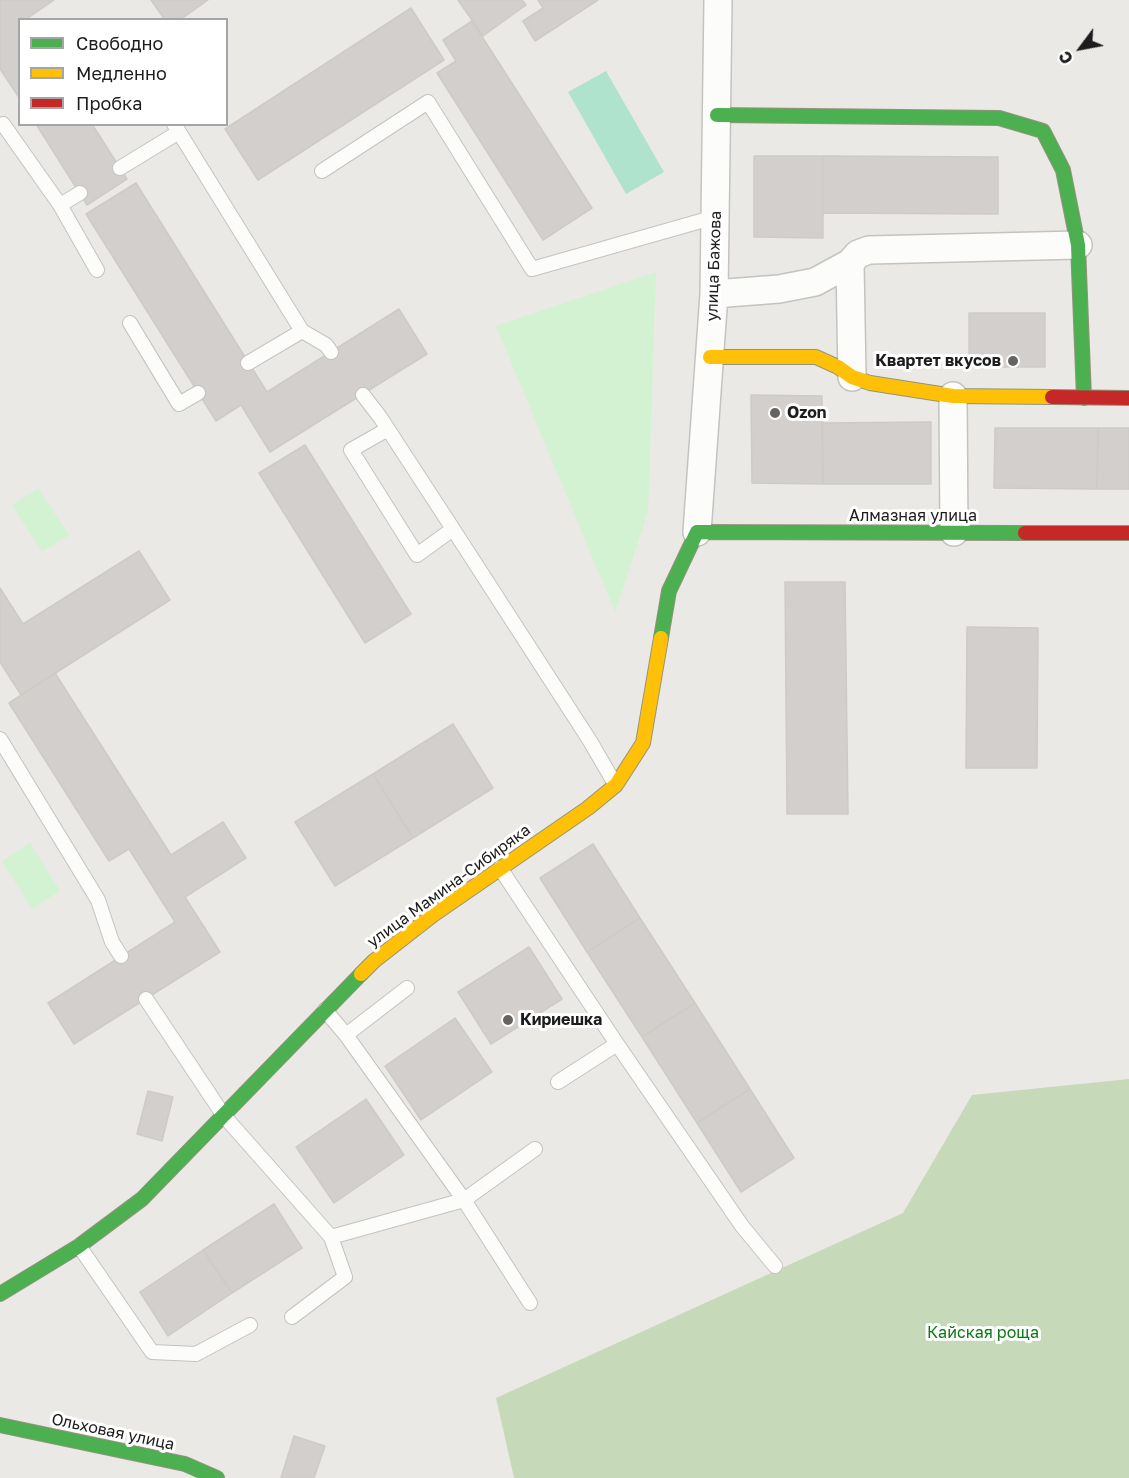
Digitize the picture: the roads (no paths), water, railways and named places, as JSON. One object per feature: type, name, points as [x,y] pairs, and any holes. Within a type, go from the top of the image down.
[{"type":"street","name":"улица Бажова","points":[[697,531],[714,294],[718,0]]},
{"type":"street","points":[[717,115],[999,118],[1043,131],[1063,170],[1078,245],[1084,398]]},
{"type":"street","points":[[714,294],[779,290],[815,282],[850,263],[858,254],[869,250],[1078,245]]},
{"type":"street","points":[[850,263],[852,377]]},
{"type":"street","points":[[710,357],[816,357],[838,367],[852,377],[870,383],[953,396],[1129,398]]},
{"type":"street","points":[[953,396],[954,532]]},
{"type":"street","name":"Алмазная улица","points":[[697,531],[1129,533]]},
{"type":"street","name":"улица Мамина-Сибиряка","points":[[0,1294],[79,1246],[142,1199],[374,961],[433,915],[588,808],[616,785],[643,743],[669,591],[697,531]]},
{"type":"street","name":"Ольховая улица","points":[[0,1425],[185,1464],[217,1478]]},
{"type":"lane","points":[[322,171],[428,102],[532,268],[715,218]]},
{"type":"lane","points":[[3,124],[60,205],[97,270]]},
{"type":"lane","points":[[120,168],[176,128],[302,330],[326,345],[331,352]]},
{"type":"lane","points":[[60,205],[80,193]]},
{"type":"lane","points":[[130,323],[179,404],[198,393]]},
{"type":"lane","points":[[248,363],[302,330]]},
{"type":"lane","points":[[363,394],[453,529],[616,785]]},
{"type":"lane","points":[[388,429],[351,450],[417,555],[453,529]]},
{"type":"lane","points":[[0,740],[98,900],[112,942],[121,956]]},
{"type":"lane","points":[[500,868],[742,1226],[775,1266]]},
{"type":"lane","points":[[346,1035],[407,988]]},
{"type":"lane","points":[[146,999],[224,1116],[331,1237],[345,1277],[292,1317]]},
{"type":"lane","points":[[325,1010],[346,1035],[464,1200],[530,1303]]},
{"type":"lane","points":[[558,1082],[617,1044]]},
{"type":"lane","points":[[331,1237],[464,1200],[535,1149]]},
{"type":"lane","points":[[79,1246],[152,1352],[196,1354],[250,1325]]},
{"type":"place","name":"Квартет вкусов","points":[[1013,361]]},
{"type":"place","name":"Ozon","points":[[775,413]]},
{"type":"place","name":"Кириешка","points":[[508,1020]]},
{"type":"park label","name":"Кайская роща","points":[[983,1333]]}]
